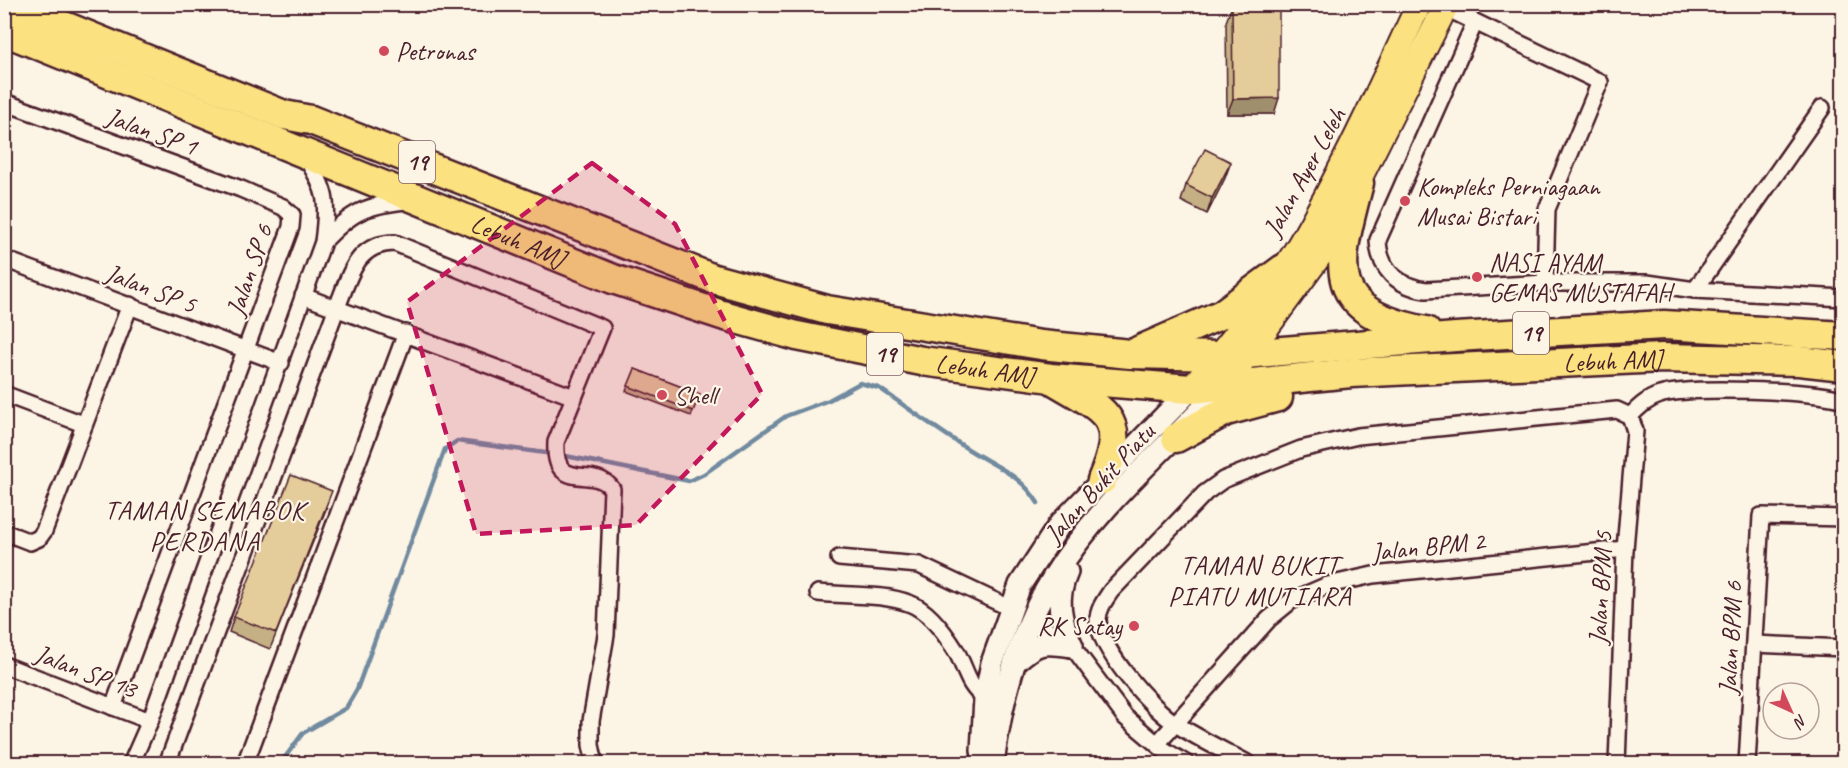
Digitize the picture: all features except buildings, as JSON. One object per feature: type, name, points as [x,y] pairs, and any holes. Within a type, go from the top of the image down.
[{"type":"highway","name":"Lebuh AMJ","points":[[10,4],[284,115],[311,120],[714,279],[839,312],[1041,345],[1130,354],[1219,356],[1456,337],[1664,326],[1844,336]]},
{"type":"highway","name":"Lebuh AMJ","points":[[4,31],[613,279],[722,315],[797,336],[922,361],[1051,378],[1191,389],[1351,373],[1662,358],[1799,361],[1844,366]]},
{"type":"highway","points":[[1359,183],[1343,244],[1341,263],[1348,291],[1366,310],[1386,322],[1456,337]]},
{"type":"highway","points":[[1130,354],[1222,314],[1283,268]]},
{"type":"highway","points":[[1176,438],[1226,411],[1316,387],[1351,373]]},
{"type":"highway","points":[[1051,378],[1092,403],[1107,416],[1113,428],[1113,454],[1102,480]]},
{"type":"main road","name":"Jalan Ayer Leleh","points":[[1191,389],[1219,356],[1283,268],[1311,224],[1380,92],[1419,4]]},
{"type":"main road","name":"Jalan Ayer Leleh","points":[[1223,387],[1323,251],[1359,183],[1440,5]]},
{"type":"main road","points":[[1395,56],[1420,11],[1440,5]]},
{"type":"main road","name":"Jalan Bukit Piatu","points":[[993,764],[1005,692],[1015,661],[1030,620],[1053,578],[1083,535],[1223,387]]},
{"type":"main road","name":"Jalan Bukit Piatu","points":[[981,764],[985,698],[992,663],[1010,608],[1040,553],[1060,524],[1191,389]]},
{"type":"main road","points":[[1015,661],[1034,645],[1045,642],[1072,646],[1060,615],[1059,596],[1083,535]]},
{"type":"main road","points":[[992,663],[1014,627],[1030,620],[1026,603],[1028,589],[1040,553]]},
{"type":"street","points":[[1440,5],[1600,82],[1548,208],[1545,283]]},
{"type":"street","points":[[1475,22],[1378,240],[1378,253],[1383,266],[1392,276],[1413,288],[1426,290],[1545,283],[1647,283],[1695,290],[1844,298]]},
{"type":"street","name":"Jalan SP 1","points":[[4,102],[283,207]]},
{"type":"street","points":[[1695,290],[1822,108]]},
{"type":"street","points":[[131,764],[150,721],[323,242],[327,201],[317,175],[303,153]]},
{"type":"street","points":[[323,242],[354,213],[373,205],[418,200]]},
{"type":"street","name":"Jalan SP 6","points":[[247,351],[291,227],[292,215],[283,207]]},
{"type":"street","points":[[167,764],[337,307],[357,262],[367,250],[381,243],[395,243],[602,328],[556,442],[556,456],[571,475],[606,483],[612,489],[606,634],[591,721],[591,745],[595,764]]},
{"type":"street","name":"Jalan SP 5","points":[[4,259],[281,363]]},
{"type":"street","points":[[303,296],[574,397]]},
{"type":"street","points":[[4,532],[30,542],[39,538],[44,531],[130,305]]},
{"type":"street","points":[[245,764],[406,333]]},
{"type":"street","points":[[113,707],[247,351]]},
{"type":"street","points":[[1249,764],[1175,723],[1145,695],[1106,644],[1098,618],[1101,605],[1111,591],[1189,507],[1222,480],[1301,449],[1358,436],[1617,410],[1630,416],[1644,402],[1661,394],[1678,392],[1812,393],[1844,400]]},
{"type":"street","points":[[4,394],[83,424]]},
{"type":"street","name":"Jalan BPM 5","points":[[1617,764],[1626,549],[1635,431],[1630,416]]},
{"type":"street","name":"Jalan BPM 6","points":[[1747,764],[1761,516],[1844,518]]},
{"type":"street","name":"Jalan BPM 2","points":[[1157,744],[1269,619],[1291,601],[1328,585],[1373,575],[1626,549]]},
{"type":"street","points":[[839,558],[919,565],[1010,608]]},
{"type":"street","points":[[818,593],[895,600],[912,604],[923,612],[956,651],[970,685],[985,698]]},
{"type":"street","points":[[1030,620],[1072,646],[1125,717],[1157,744],[1187,764]]},
{"type":"street","points":[[1754,644],[1844,648]]},
{"type":"street","name":"Jalan SP 13","points":[[4,665],[150,721]]},
{"type":"highlighted area","points":[[592,163],[675,224],[762,394],[636,525],[476,534],[407,302]]},
{"type":"waterway","points":[[561,455],[689,481],[704,474],[786,416],[829,400],[860,383],[879,388],[951,438],[1010,474],[1025,486],[1038,503]]},
{"type":"waterway","points":[[280,764],[303,733],[346,708],[357,689],[445,449],[457,441],[553,454]]},
{"type":"place","name":"Petronas","points":[[384,51]]},
{"type":"place","name":"Kompleks Perniagaan Musai Bistari","points":[[1405,201]]},
{"type":"place","name":"NASI AYAM GEMAS MUSTAFAH","points":[[1477,277]]},
{"type":"place","name":"Shell","points":[[662,395]]},
{"type":"place","name":"RK Satay","points":[[1134,626]]},
{"type":"district","name":"TAMAN SEMABOK PERDANA","points":[[205,526]]},
{"type":"district","name":"TAMAN BUKIT PIATU MUTIARA","points":[[1260,580]]}]
